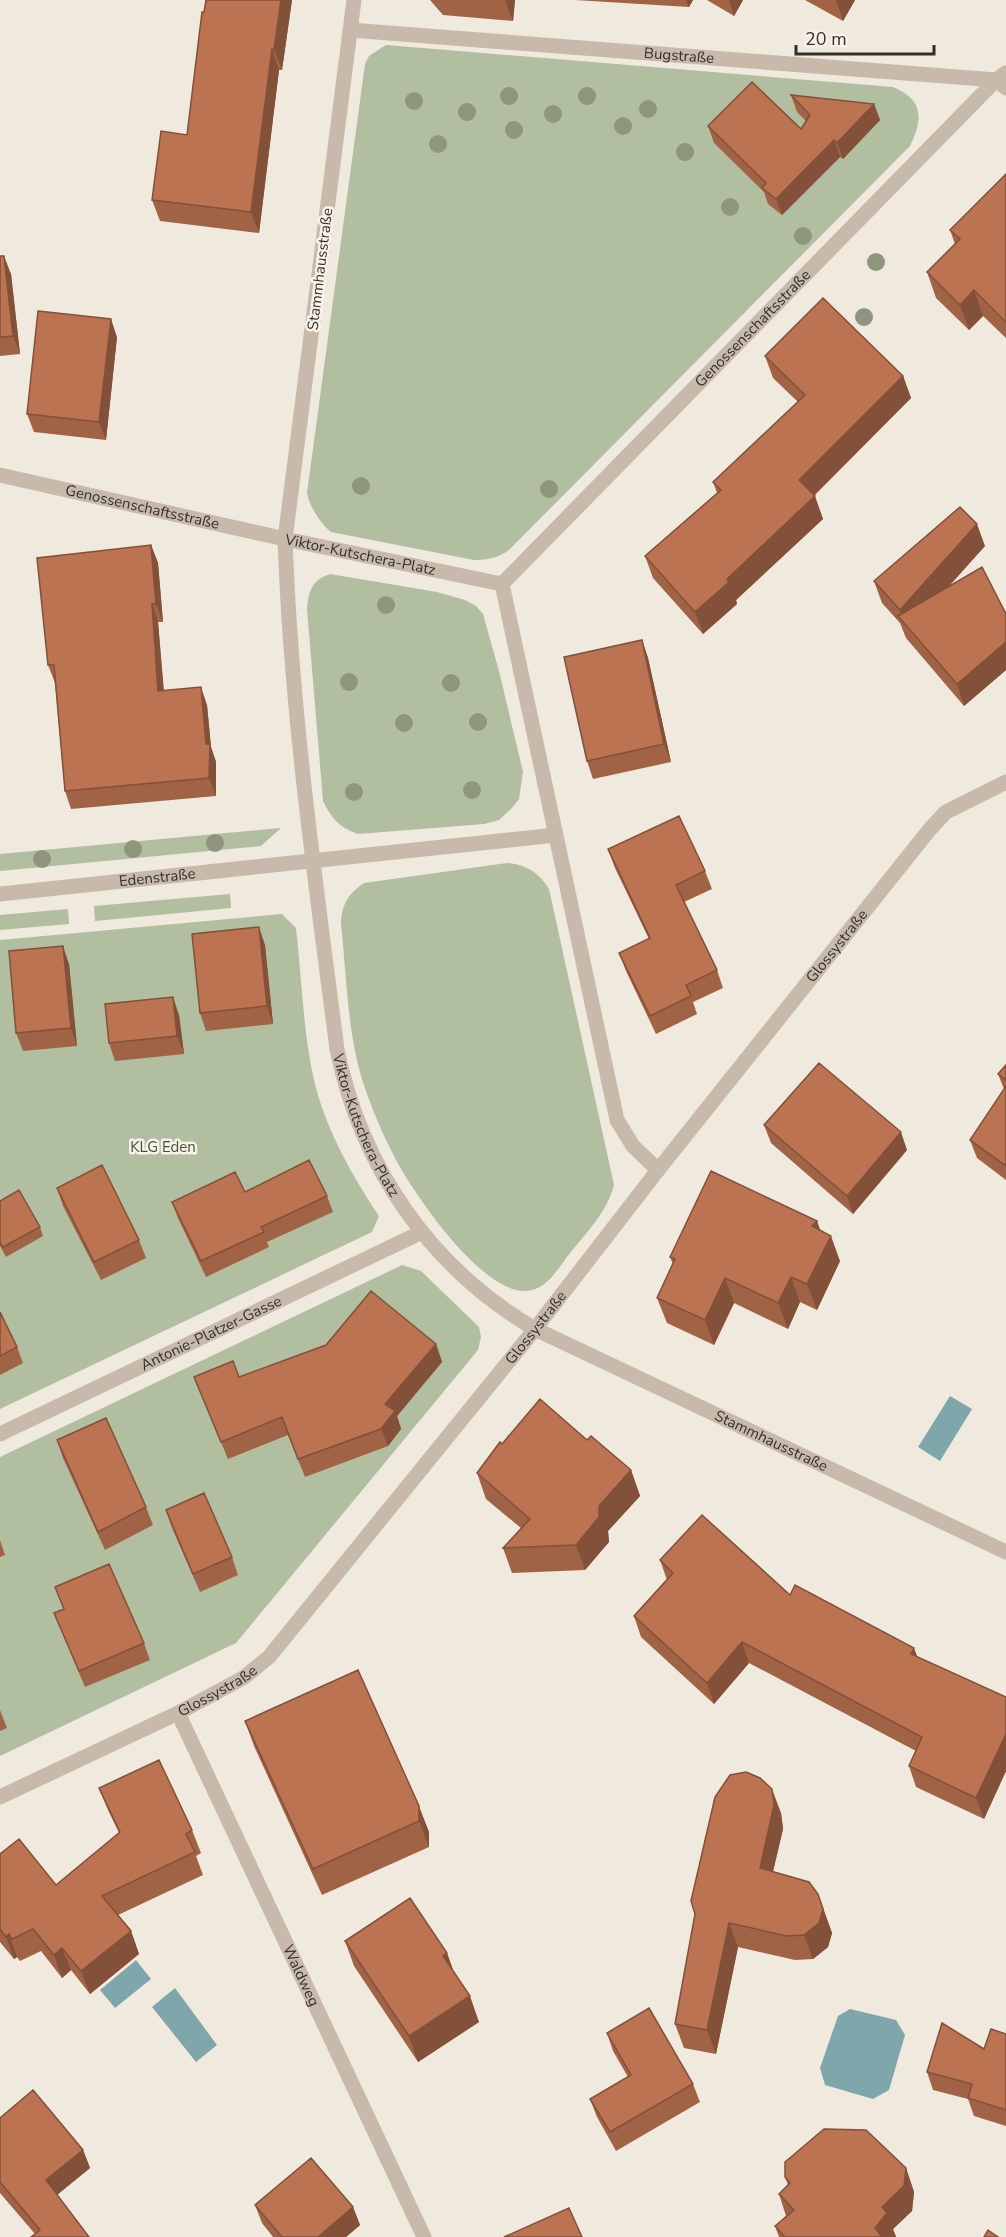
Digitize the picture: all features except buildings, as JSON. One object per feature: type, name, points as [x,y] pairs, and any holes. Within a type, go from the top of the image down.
[{"type":"street","name":"Stammhausstraße","points":[[285,539],[354,0]]},
{"type":"street","name":"Bugstraße","points":[[350,30],[1003,80]]},
{"type":"street","name":"Genossenschaftsstraße","points":[[502,584],[1003,80]]},
{"type":"street","name":"Genossenschaftsstraße","points":[[0,475],[285,539]]},
{"type":"street","name":"Viktor-Kutschera-Platz","points":[[502,584],[285,539],[294,698],[337,1049],[348,1097],[356,1120],[379,1165],[422,1232],[444,1259],[474,1287],[492,1302],[535,1329]]},
{"type":"street","points":[[502,584],[617,1120],[633,1146],[658,1170]]},
{"type":"street","name":"Glossystraße","points":[[0,1797],[178,1713],[243,1678],[269,1657],[535,1329],[658,1170],[937,821],[956,807],[1006,782]]},
{"type":"street","points":[[313,862],[556,835]]},
{"type":"street","name":"Edenstraße","points":[[0,894],[313,862]]},
{"type":"street","name":"Antonie-Platzer-Gasse","points":[[0,1434],[422,1232]]},
{"type":"street","name":"Stammhausstraße","points":[[535,1329],[1006,1552]]},
{"type":"street","name":"Waldweg","points":[[178,1713],[424,2237]]},
{"type":"green space","points":[[386,45],[893,87],[911,98],[918,111],[919,119],[910,146],[509,550],[492,558],[474,560],[331,532],[316,514],[307,493],[365,64],[369,56]]},
{"type":"green space","points":[[330,574],[437,592],[465,600],[476,606],[483,614],[523,772],[519,799],[499,820],[484,824],[358,834],[337,822],[329,812],[323,801],[307,609],[312,587],[319,579]]},
{"type":"green space","points":[[281,828],[261,846],[0,871],[0,854]]},
{"type":"green space","points":[[507,863],[532,871],[549,889],[614,1185],[607,1204],[590,1229],[549,1280],[532,1290],[514,1289],[494,1280],[474,1263],[436,1220],[396,1160],[370,1103],[355,1052],[341,923],[347,900],[364,883]]},
{"type":"green space","points":[[230,894],[231,908],[95,921],[94,906]]},
{"type":"green space","points":[[68,909],[69,924],[0,930],[0,915]]},
{"type":"green space","name":"KLG Eden","points":[[282,914],[296,928],[306,1029],[316,1088],[327,1122],[342,1154],[379,1216],[372,1232],[0,1409],[0,940]]},
{"type":"green space","points":[[402,1265],[421,1271],[479,1327],[481,1337],[478,1350],[236,1643],[0,1756],[0,1457]]},
{"type":"water","points":[[950,1396],[972,1409],[940,1461],[918,1447]]},
{"type":"water","points":[[136,1960],[151,1979],[115,2008],[100,1990]]},
{"type":"water","points":[[175,1988],[217,2045],[196,2062],[152,2007]]},
{"type":"water","points":[[850,2009],[896,2020],[905,2035],[889,2090],[873,2099],[825,2085],[820,2068],[838,2016]]}]
